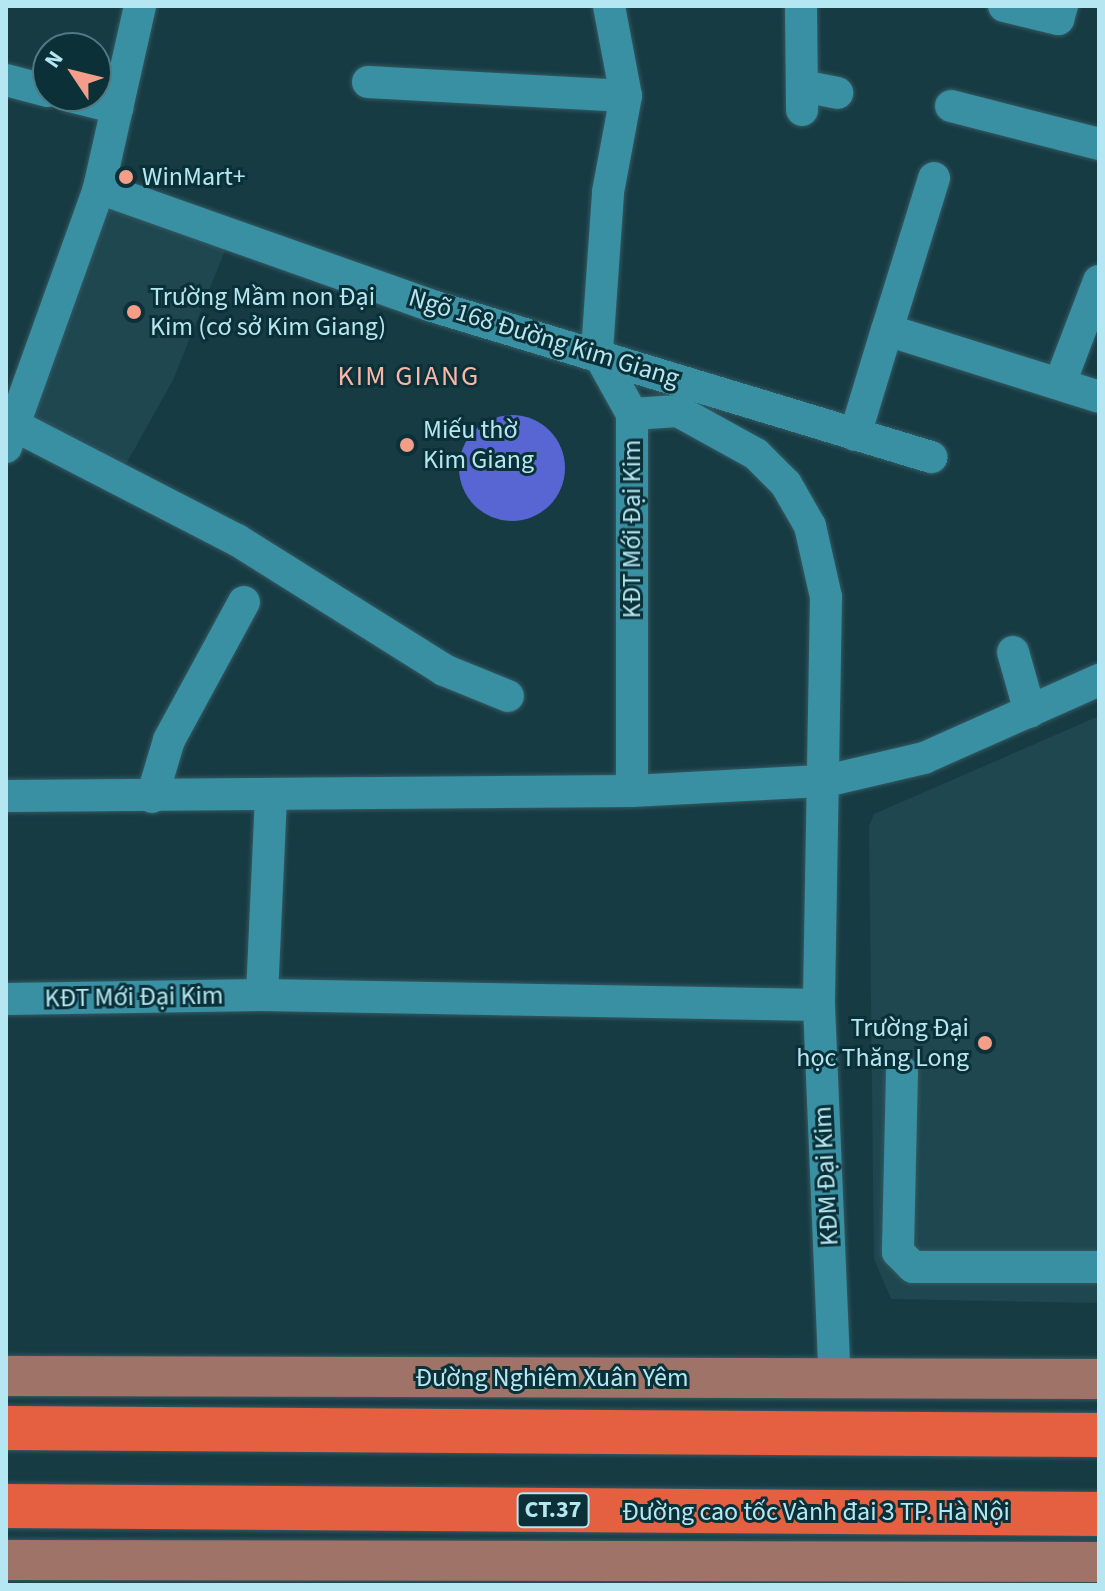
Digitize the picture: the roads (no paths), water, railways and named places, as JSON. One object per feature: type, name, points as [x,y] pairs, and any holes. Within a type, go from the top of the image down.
[{"type":"highway","points":[[6,1428],[1099,1435]]},
{"type":"highway","name":"Đường cao tốc Vành đai 3 TP. Hà Nội","points":[[6,1506],[1099,1514]]},
{"type":"main road","name":"Đường Nghiêm Xuân Yêm","points":[[6,1376],[1099,1379]]},
{"type":"main road","points":[[6,1560],[570,1573],[1099,1562]]},
{"type":"street","points":[[140,6],[99,188],[17,383],[10,436],[237,540],[444,670],[508,696]]},
{"type":"street","points":[[609,6],[626,96],[608,192],[597,351],[632,414]]},
{"type":"street","points":[[801,6],[802,98],[837,93]]},
{"type":"street","points":[[1004,6],[1058,19],[1062,6]]},
{"type":"street","points":[[6,80],[32,87]]},
{"type":"street","points":[[368,82],[626,96]]},
{"type":"street","points":[[951,106],[1099,144]]},
{"type":"street","points":[[112,107],[117,108]]},
{"type":"street","points":[[855,435],[934,178]]},
{"type":"street","name":"Ngõ 168 Đường Kim Giang","points":[[99,188],[429,305],[597,351],[931,457]]},
{"type":"street","points":[[1060,383],[1099,281]]},
{"type":"street","points":[[887,330],[1099,397]]},
{"type":"street","name":"KĐT Mới Đại Kim","points":[[632,791],[632,414],[678,411],[718,429],[786,484],[810,526],[826,597],[826,781]]},
{"type":"street","points":[[152,797],[169,740],[244,602]]},
{"type":"street","points":[[1013,652],[1030,712]]},
{"type":"street","points":[[6,796],[632,791],[826,781],[924,758],[1099,680]]},
{"type":"street","name":"KĐM Đại Kim","points":[[826,781],[819,1005],[835,1379]]},
{"type":"street","name":"KĐT Mới Đại Kim","points":[[262,995],[271,796]]},
{"type":"street","name":"KĐT Mới Đại Kim","points":[[6,999],[262,995],[819,1005]]},
{"type":"street","points":[[902,1072],[898,1252],[913,1267],[1099,1267]]},
{"type":"place","name":"WinMart+","points":[[126,177]]},
{"type":"place","name":"Trường Mầm non Đại Kim (cơ sở Kim Giang)","points":[[134,312]]},
{"type":"place","name":"Miếu thờ Kim Giang","points":[[407,445]]},
{"type":"place","name":"Trường Đại học Thăng Long","points":[[985,1043]]},
{"type":"district","name":"KIM GIANG","points":[[409,376]]}]
